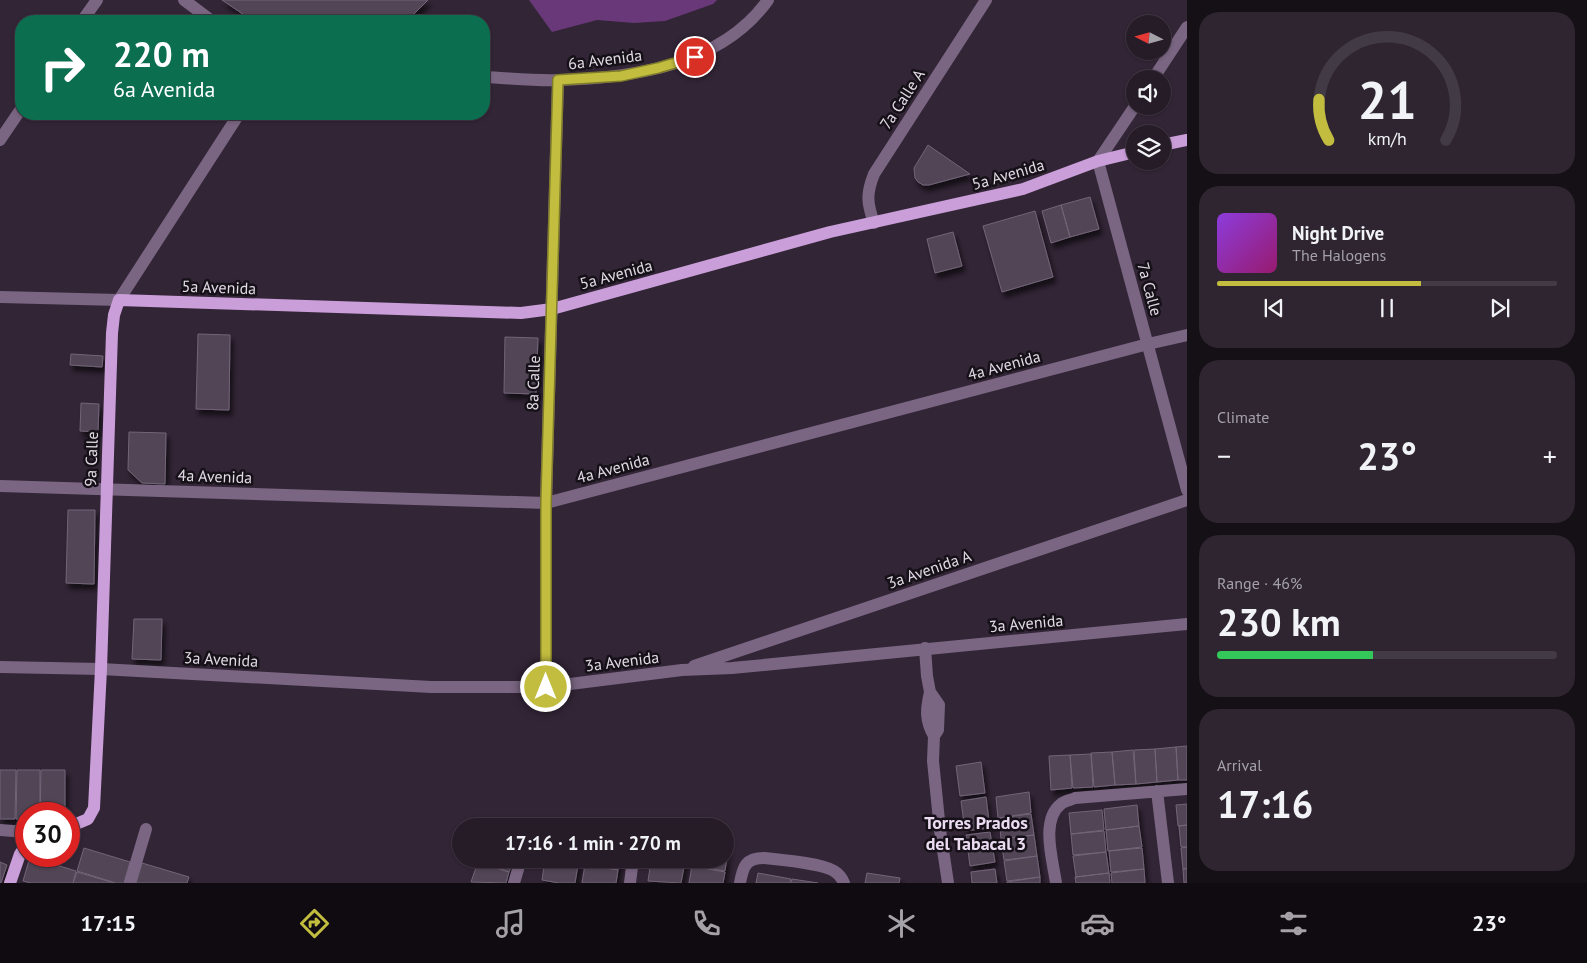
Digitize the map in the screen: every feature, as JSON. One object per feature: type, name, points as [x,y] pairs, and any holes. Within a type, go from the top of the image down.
[{"type":"main road","points":[[1171,144],[1187,140]]},
{"type":"main road","name":"5a Avenida","points":[[119,300],[521,313],[552,309],[830,232],[1023,189],[1098,161],[1126,154]]},
{"type":"main road","name":"9a Calle","points":[[80,822],[88,819],[94,808],[101,669],[112,333],[114,315],[119,300]]},
{"type":"main road","points":[[10,883],[16,867]]},
{"type":"street","points":[[86,15],[97,0]]},
{"type":"street","points":[[184,0],[204,15]]},
{"type":"street","name":"6a Avenida","points":[[490,77],[558,80],[621,76],[658,68],[695,57],[739,31],[762,9],[768,0]]},
{"type":"street","name":"7a Calle A","points":[[874,223],[868,206],[868,189],[874,174],[986,0]]},
{"type":"street","points":[[1159,70],[1187,27]]},
{"type":"street","name":"8a Calle","points":[[546,687],[546,502],[558,80]]},
{"type":"street","points":[[1098,161],[1129,115]]},
{"type":"street","points":[[0,140],[15,118]]},
{"type":"street","name":"9a Calle","points":[[119,300],[235,120]]},
{"type":"street","name":"7a Calle","points":[[1098,161],[1187,490]]},
{"type":"street","name":"5a Avenida","points":[[0,297],[119,300]]},
{"type":"street","name":"4a Avenida","points":[[0,486],[546,502],[1187,335]]},
{"type":"street","name":"3a Avenida A","points":[[682,670],[1187,500]]},
{"type":"street","name":"3a Avenida","points":[[0,667],[101,669],[431,687],[546,687],[682,670],[732,668],[1187,624]]},
{"type":"street","points":[[925,648],[927,676],[932,694],[926,709],[927,720],[934,736],[934,765],[940,830],[948,883]]},
{"type":"street","points":[[1056,883],[1049,826],[1053,814],[1061,804],[1075,798],[1187,789]]},
{"type":"street","points":[[1157,791],[1168,883]]},
{"type":"street","points":[[130,883],[146,829]]},
{"type":"street","points":[[0,830],[15,831]]},
{"type":"street","points":[[740,883],[744,868],[748,862],[755,858],[764,858],[822,867],[834,871],[842,878],[844,883]]},
{"type":"street","points":[[514,883],[518,868]]},
{"type":"street","points":[[630,883],[632,868]]},
{"type":"shaded area","points":[[529,0],[717,0],[713,4],[665,21],[634,23],[597,20],[552,32]]},
{"type":"building","points":[[222,0],[428,0],[413,15],[244,15]]},
{"type":"building","points":[[928,145],[970,174],[929,185],[923,185],[918,182],[915,178],[914,168]]},
{"type":"building","points":[[1090,197],[1099,229],[1070,237],[1061,205]]},
{"type":"building","points":[[1061,205],[1070,237],[1051,243],[1042,211]]},
{"type":"building","points":[[1035,211],[1053,277],[1002,292],[983,226]]},
{"type":"building","points":[[953,232],[962,266],[935,273],[927,239]]},
{"type":"building","points":[[198,334],[230,335],[229,410],[196,409]]},
{"type":"building","points":[[505,337],[538,338],[536,394],[504,393]]},
{"type":"building","points":[[71,354],[103,356],[102,367],[70,365]]},
{"type":"building","points":[[81,403],[99,404],[98,432],[80,431]]},
{"type":"building","points":[[129,432],[166,433],[165,484],[142,483],[128,470]]},
{"type":"building","points":[[68,510],[95,510],[94,584],[66,583]]},
{"type":"building","points":[[134,619],[162,619],[161,660],[132,659]]},
{"type":"building","points":[[1187,746],[1187,780],[1178,780],[1176,747]]},
{"type":"building","points":[[1176,747],[1178,780],[1157,782],[1155,749]]},
{"type":"building","points":[[1155,749],[1157,782],[1136,784],[1134,750]]},
{"type":"building","points":[[1133,750],[1136,784],[1115,785],[1112,752]]},
{"type":"building","points":[[1112,752],[1115,785],[1094,787],[1091,753]]},
{"type":"building","points":[[1091,754],[1093,787],[1073,788],[1070,755]]},
{"type":"building","points":[[1070,755],[1072,788],[1051,790],[1049,756]]},
{"type":"building","points":[[981,762],[985,793],[960,796],[956,766]]},
{"type":"building","points":[[0,770],[16,770],[15,819],[0,819]]},
{"type":"building","points":[[17,770],[40,770],[40,802],[16,802]]},
{"type":"building","points":[[41,770],[65,770],[65,802],[40,802]]},
{"type":"building","points":[[1029,792],[1031,813],[998,818],[996,797]]},
{"type":"building","points":[[986,797],[990,828],[965,831],[961,801]]},
{"type":"building","points":[[1187,804],[1187,825],[1178,826],[1176,805]]},
{"type":"building","points":[[1137,805],[1139,826],[1106,830],[1104,809]]},
{"type":"building","points":[[1102,810],[1104,830],[1071,834],[1069,813]]},
{"type":"building","points":[[1031,814],[1034,835],[1001,839],[999,818]]},
{"type":"building","points":[[1187,825],[1187,847],[1181,847],[1179,826]]},
{"type":"building","points":[[1139,826],[1142,847],[1108,851],[1106,830]]},
{"type":"building","points":[[1104,831],[1106,852],[1073,855],[1071,834]]},
{"type":"building","points":[[990,832],[995,862],[970,866],[966,835]]},
{"type":"building","points":[[1034,835],[1037,856],[1004,860],[1001,839]]},
{"type":"building","points":[[1187,847],[1187,868],[1183,869],[1181,848]]},
{"type":"building","points":[[84,848],[130,862],[124,883],[116,883],[77,871],[80,867]]},
{"type":"building","points":[[1142,848],[1144,869],[1111,872],[1109,851]]},
{"type":"building","points":[[1106,852],[1109,873],[1076,877],[1073,856]]},
{"type":"building","points":[[1037,856],[1040,877],[1007,881],[1004,861]]},
{"type":"building","points":[[0,862],[7,865],[1,883],[0,883]]},
{"type":"building","points":[[142,863],[189,877],[187,883],[136,883]]},
{"type":"building","points":[[27,867],[63,867],[76,871],[73,883],[31,883],[23,881]]},
{"type":"building","points":[[476,868],[497,868],[509,872],[506,883],[471,882]]},
{"type":"building","points":[[498,868],[511,868],[509,872]]},
{"type":"building","points":[[544,868],[578,868],[575,883],[542,880]]},
{"type":"building","points":[[584,868],[618,870],[616,883],[582,883]]},
{"type":"building","points":[[650,868],[684,868],[681,883],[648,881]]},
{"type":"building","points":[[692,868],[725,872],[723,883],[689,883]]},
{"type":"building","points":[[705,868],[725,868],[725,871]]},
{"type":"building","points":[[995,869],[997,883],[972,883],[971,872]]},
{"type":"building","points":[[1144,869],[1145,883],[1112,883],[1111,873]]},
{"type":"building","points":[[1183,869],[1187,869],[1187,883],[1184,883]]},
{"type":"building","points":[[77,872],[114,883],[73,883]]},
{"type":"building","points":[[758,873],[791,879],[790,883],[756,883]]},
{"type":"building","points":[[867,873],[900,878],[899,883],[865,883]]},
{"type":"building","points":[[1109,873],[1110,883],[1076,883],[1075,877]]},
{"type":"building","points":[[1040,877],[1040,883],[1007,883],[1007,882]]},
{"type":"building","points":[[792,879],[818,883],[791,883]]},
{"type":"district","name":"Torres Prados del Tabacal 3","points":[[976,832]]},
{"type":"route","points":[[546,687],[546,502],[558,80],[621,76],[695,57]]}]
